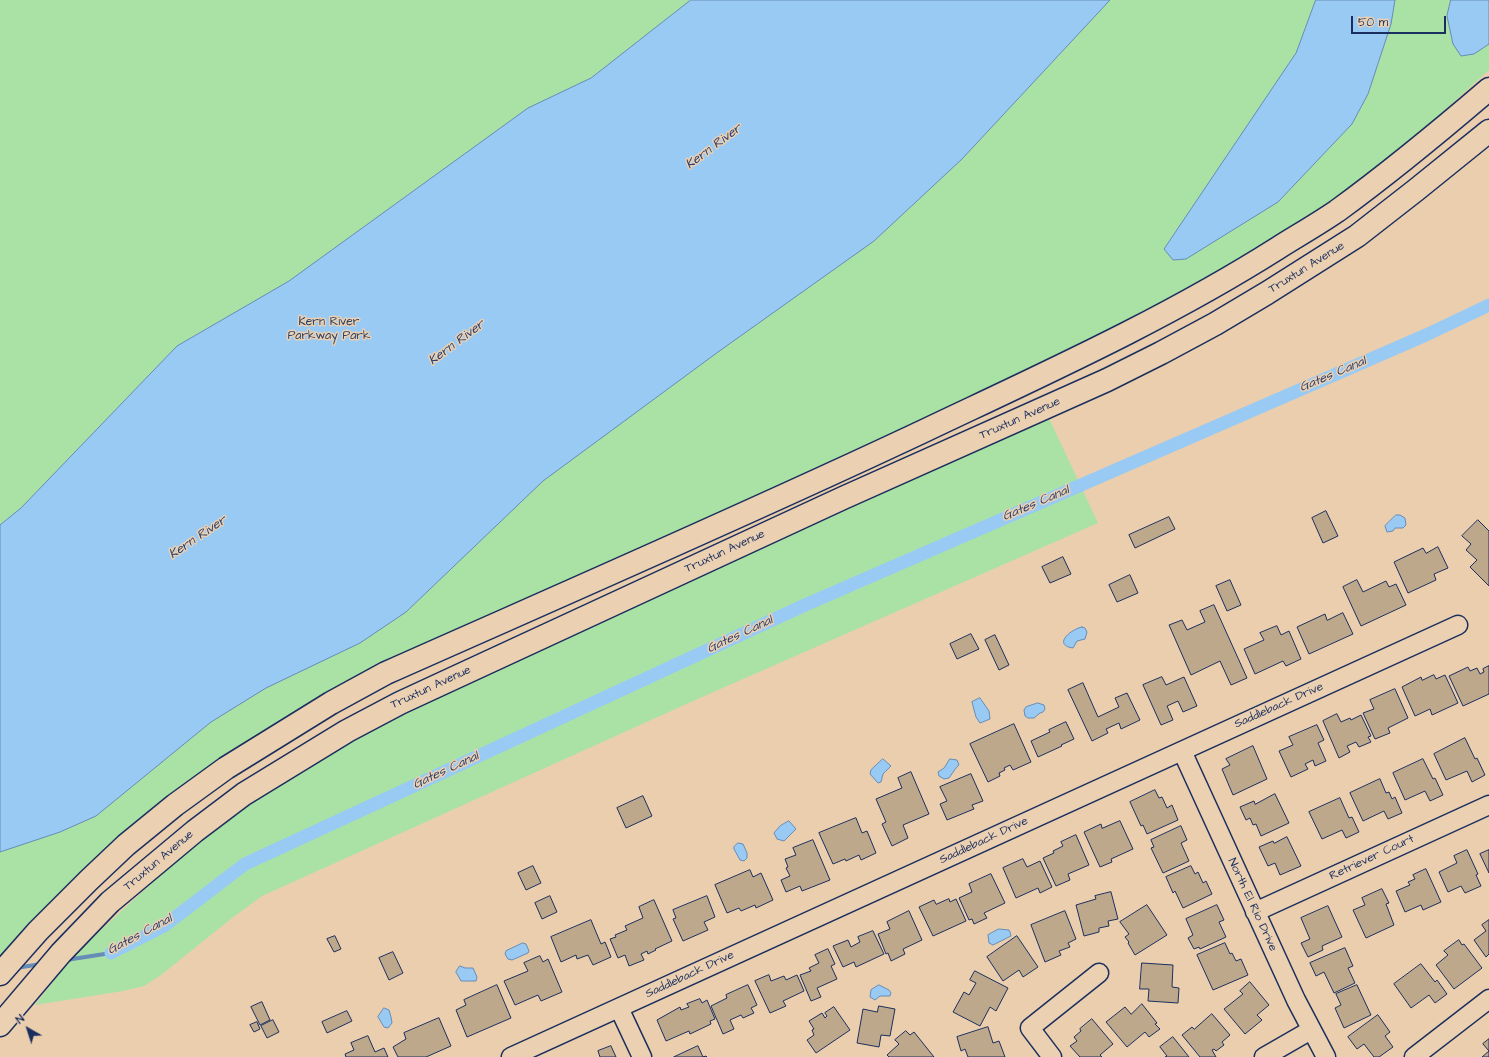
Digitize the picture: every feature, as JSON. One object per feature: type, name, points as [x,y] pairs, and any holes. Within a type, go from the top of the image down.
[{"type":"main road","points":[[0,974],[38,931],[94,875],[175,805],[226,768],[330,703],[393,670],[830,476],[1093,351],[1199,296],[1243,270],[1337,210],[1443,128],[1489,89]]},
{"type":"main road","name":"Truxtun Avenue","points":[[0,1024],[61,953],[110,902],[148,869],[244,794],[346,730],[400,702],[843,498],[1107,380],[1161,353],[1215,324],[1267,293],[1357,236],[1452,162],[1489,131]]},
{"type":"street","name":"Saddleback Drive","points":[[511,1057],[1458,625]]},
{"type":"street","name":"North El Rio Drive","points":[[1182,751],[1296,1000],[1326,1057]]},
{"type":"street","name":"Retriever Court","points":[[1255,912],[1489,805]]},
{"type":"street","points":[[1052,1057],[1030,1028],[1099,973]]},
{"type":"street","points":[[1414,1057],[1489,999]]},
{"type":"street","points":[[619,1008],[642,1057]]},
{"type":"street","points":[[1264,1057],[1311,1030]]},
{"type":"green space","name":"Kern River Parkway Park","points":[[0,0],[1489,0],[1489,70],[1393,157],[1318,212],[1165,306],[297,713],[0,962],[0,658],[63,603],[0,525]]},
{"type":"green space","points":[[1048,416],[1098,523],[693,701],[262,896],[161,975],[144,986],[123,991],[35,1005],[74,955],[156,879],[187,852],[236,814],[304,768],[411,707]]},
{"type":"water","name":"Kern River","points":[[691,0],[1110,0],[962,159],[874,241],[718,352],[543,481],[406,612],[360,643],[266,688],[211,722],[96,816],[60,832],[0,852],[0,525],[21,508],[177,346],[289,281],[528,108],[591,78]]},
{"type":"water","points":[[1316,0],[1395,0],[1391,24],[1368,94],[1352,124],[1278,202],[1186,259],[1173,260],[1164,249],[1296,53]]},
{"type":"water","points":[[1451,0],[1489,0],[1489,44],[1474,54],[1461,56],[1453,44],[1447,16]]},
{"type":"water","points":[[1396,515],[1400,515],[1405,518],[1406,525],[1403,528],[1395,528],[1393,531],[1387,532],[1385,526]]},
{"type":"water","points":[[1082,627],[1085,628],[1087,632],[1085,639],[1077,641],[1073,648],[1064,644],[1066,637],[1069,634]]},
{"type":"water","points":[[980,698],[989,711],[990,719],[980,723],[976,717],[972,702]]},
{"type":"water","points":[[1038,703],[1044,705],[1045,709],[1043,712],[1034,718],[1028,718],[1025,716],[1024,710],[1026,707]]},
{"type":"water","points":[[883,759],[891,766],[883,774],[881,782],[878,783],[870,774],[871,770]]},
{"type":"water","points":[[950,759],[957,760],[959,765],[949,778],[944,779],[939,776],[938,772],[944,768]]},
{"type":"water","points":[[789,821],[796,829],[784,841],[777,839],[774,833],[780,826]]},
{"type":"water","points":[[738,843],[743,844],[747,853],[747,858],[744,861],[740,860],[734,849]]},
{"type":"water","points":[[999,929],[1009,930],[1011,936],[993,945],[989,943],[988,935]]},
{"type":"water","points":[[523,943],[526,944],[529,951],[528,953],[512,960],[508,959],[505,954],[506,951]]},
{"type":"water","points":[[460,966],[465,968],[473,968],[477,977],[476,981],[461,981],[456,972]]},
{"type":"water","points":[[879,985],[889,990],[891,993],[890,996],[880,996],[875,1000],[870,997],[871,990]]},
{"type":"water","points":[[384,1008],[389,1010],[391,1017],[392,1023],[388,1028],[384,1027],[378,1017]]},
{"type":"building","points":[[1326,511],[1338,536],[1323,543],[1312,518]]},
{"type":"building","points":[[1169,517],[1175,529],[1135,548],[1129,535]]},
{"type":"building","points":[[1478,520],[1489,531],[1489,586],[1470,567],[1477,560],[1466,550],[1471,544],[1462,536]]},
{"type":"building","points":[[1438,547],[1448,568],[1434,574],[1436,580],[1408,593],[1394,562],[1423,548],[1426,553]]},
{"type":"building","points":[[1063,557],[1071,574],[1050,583],[1042,567]]},
{"type":"building","points":[[1130,575],[1138,593],[1117,602],[1109,585]]},
{"type":"building","points":[[1230,580],[1241,605],[1227,611],[1216,586]]},
{"type":"building","points":[[1357,580],[1363,592],[1386,581],[1389,587],[1396,584],[1406,605],[1361,626],[1343,587]]},
{"type":"building","points":[[1214,605],[1247,678],[1231,685],[1220,661],[1191,675],[1169,625],[1182,620],[1187,630],[1205,622],[1200,611]]},
{"type":"building","points":[[1343,613],[1353,634],[1309,654],[1297,627],[1325,614],[1327,620]]},
{"type":"building","points":[[1277,626],[1281,635],[1289,631],[1301,659],[1286,666],[1283,661],[1255,674],[1244,649],[1264,640],[1260,633]]},
{"type":"building","points":[[971,634],[979,649],[957,659],[950,644]]},
{"type":"building","points":[[995,635],[1009,665],[999,670],[985,640]]},
{"type":"building","points":[[1489,666],[1489,694],[1463,706],[1449,676],[1468,667],[1470,671],[1477,668],[1480,674],[1484,672],[1483,669]]},
{"type":"building","points":[[1434,675],[1436,679],[1445,675],[1458,703],[1432,715],[1430,709],[1415,716],[1402,687],[1421,677],[1422,680]]},
{"type":"building","points":[[1162,677],[1166,685],[1184,677],[1197,706],[1183,712],[1178,701],[1167,706],[1173,720],[1161,725],[1143,685]]},
{"type":"building","points":[[1083,683],[1098,717],[1119,707],[1115,698],[1127,693],[1140,720],[1121,729],[1119,723],[1106,729],[1108,733],[1092,741],[1068,690]]},
{"type":"building","points":[[1395,689],[1408,718],[1388,728],[1390,733],[1375,739],[1363,713],[1374,709],[1370,700]]},
{"type":"building","points":[[1337,714],[1341,722],[1350,718],[1351,720],[1361,715],[1371,736],[1368,737],[1371,742],[1359,747],[1356,742],[1347,746],[1350,752],[1339,758],[1323,721]]},
{"type":"building","points":[[1066,722],[1074,739],[1038,757],[1031,741]]},
{"type":"building","points":[[1014,724],[1031,762],[1013,770],[1010,765],[999,773],[1000,776],[988,782],[970,744]]},
{"type":"building","points":[[1317,725],[1324,740],[1318,743],[1326,761],[1315,766],[1313,760],[1305,764],[1308,769],[1291,777],[1279,751],[1293,745],[1289,737]]},
{"type":"building","points":[[1465,738],[1485,775],[1472,782],[1467,771],[1446,780],[1434,754]]},
{"type":"building","points":[[1253,746],[1267,779],[1233,795],[1222,769],[1230,765],[1226,759]]},
{"type":"building","points":[[1423,759],[1433,779],[1435,778],[1443,795],[1430,801],[1425,791],[1405,800],[1393,773]]},
{"type":"building","points":[[911,772],[929,814],[903,825],[908,838],[892,846],[882,824],[886,822],[876,799],[902,788],[898,778]]},
{"type":"building","points":[[971,774],[983,801],[972,805],[974,809],[947,820],[940,804],[947,801],[940,787]]},
{"type":"building","points":[[1380,779],[1386,793],[1389,792],[1392,799],[1395,797],[1402,813],[1388,819],[1384,811],[1363,821],[1350,793]]},
{"type":"building","points":[[1155,790],[1159,798],[1162,797],[1167,808],[1172,805],[1178,820],[1147,834],[1143,825],[1141,826],[1130,802]]},
{"type":"building","points":[[1275,794],[1289,823],[1261,836],[1256,824],[1253,825],[1250,818],[1246,820],[1240,807],[1254,801],[1255,804]]},
{"type":"building","points":[[643,796],[652,816],[626,828],[617,808]]},
{"type":"building","points":[[1340,798],[1349,818],[1352,817],[1359,832],[1346,838],[1342,830],[1322,839],[1309,812]]},
{"type":"building","points":[[856,818],[862,833],[867,831],[876,853],[861,860],[859,855],[846,861],[845,859],[833,864],[819,833]]},
{"type":"building","points":[[1120,821],[1133,849],[1111,859],[1112,862],[1100,867],[1084,832],[1101,824],[1102,828]]},
{"type":"building","points":[[1181,826],[1187,840],[1181,843],[1189,861],[1163,873],[1151,848],[1154,847],[1151,840]]},
{"type":"building","points":[[1076,835],[1089,865],[1068,874],[1070,880],[1056,886],[1043,858],[1054,853],[1053,851],[1063,846],[1061,842]]},
{"type":"building","points":[[1287,837],[1301,866],[1280,875],[1275,863],[1268,866],[1259,847],[1273,841],[1274,843]]},
{"type":"building","points":[[813,840],[830,880],[802,891],[800,886],[786,892],[781,880],[790,876],[786,868],[788,867],[785,859],[796,855],[793,848]]},
{"type":"building","points":[[1467,850],[1478,874],[1476,875],[1481,886],[1465,893],[1461,886],[1448,892],[1439,872],[1457,863],[1454,856]]},
{"type":"building","points":[[1489,850],[1489,873],[1480,854]]},
{"type":"building","points":[[1023,859],[1027,867],[1040,861],[1052,887],[1040,893],[1038,888],[1016,898],[1003,868]]},
{"type":"building","points":[[533,866],[541,883],[526,890],[518,873]]},
{"type":"building","points":[[1191,866],[1195,874],[1198,872],[1203,883],[1206,881],[1212,894],[1183,908],[1175,891],[1173,893],[1166,877]]},
{"type":"building","points":[[1426,869],[1441,902],[1423,910],[1421,905],[1405,912],[1396,891],[1410,885],[1408,882],[1415,879],[1413,875]]},
{"type":"building","points":[[750,870],[753,877],[761,873],[773,900],[756,908],[755,905],[741,911],[739,908],[727,913],[715,885]]},
{"type":"building","points":[[991,874],[1005,903],[984,913],[987,918],[974,924],[972,919],[969,920],[959,898],[972,892],[969,884]]},
{"type":"building","points":[[1382,889],[1389,903],[1386,904],[1394,925],[1366,938],[1353,910],[1365,905],[1362,898]]},
{"type":"building","points":[[1111,892],[1118,919],[1108,921],[1109,926],[1099,928],[1099,932],[1084,936],[1076,905],[1096,899],[1095,896]]},
{"type":"building","points":[[550,896],[557,912],[542,919],[535,903]]},
{"type":"building","points":[[707,896],[715,917],[704,922],[708,930],[683,941],[673,919],[676,918],[673,910]]},
{"type":"building","points":[[949,899],[950,902],[956,899],[966,921],[933,936],[919,907],[934,900],[936,904]]},
{"type":"building","points":[[654,900],[672,941],[648,954],[647,951],[641,954],[644,960],[629,966],[625,955],[618,958],[610,939],[627,930],[625,926],[643,918],[639,907]]},
{"type":"building","points":[[1147,905],[1167,935],[1135,955],[1125,937],[1129,934],[1120,922]]},
{"type":"building","points":[[1217,905],[1224,920],[1219,922],[1226,937],[1200,949],[1199,947],[1194,949],[1188,938],[1193,935],[1186,919]]},
{"type":"building","points":[[1328,906],[1342,937],[1322,946],[1323,950],[1308,957],[1301,943],[1310,939],[1301,918]]},
{"type":"building","points":[[909,911],[922,940],[903,949],[905,954],[891,961],[888,953],[886,954],[878,934],[890,929],[887,922]]},
{"type":"building","points":[[1065,911],[1076,939],[1068,943],[1070,947],[1059,951],[1061,955],[1045,962],[1031,925]]},
{"type":"building","points":[[591,920],[601,944],[605,942],[611,957],[593,965],[588,955],[577,959],[576,955],[561,962],[551,937]]},
{"type":"building","points":[[1489,920],[1489,954],[1486,957],[1474,940],[1486,931],[1482,925]]},
{"type":"building","points":[[873,931],[884,954],[856,967],[854,962],[843,967],[833,946],[848,940],[851,947],[860,942],[858,937]]},
{"type":"building","points":[[335,936],[341,949],[334,952],[327,939]]},
{"type":"building","points":[[1017,936],[1038,967],[1023,977],[1019,970],[1003,981],[987,957]]},
{"type":"building","points":[[1459,940],[1462,945],[1464,944],[1482,968],[1454,989],[1436,965],[1448,955],[1444,951]]},
{"type":"building","points":[[1225,943],[1230,954],[1232,953],[1236,961],[1241,959],[1248,975],[1213,990],[1197,955]]},
{"type":"building","points":[[1345,948],[1353,966],[1348,968],[1355,983],[1334,993],[1324,972],[1316,976],[1310,963]]},
{"type":"building","points":[[828,949],[835,964],[831,966],[837,979],[817,988],[821,997],[811,1001],[800,975],[811,971],[809,968],[819,963],[815,955]]},
{"type":"building","points":[[393,952],[403,973],[389,980],[379,958]]},
{"type":"building","points":[[540,956],[543,962],[548,959],[562,992],[541,1001],[538,995],[515,1005],[504,981],[528,971],[524,963]]},
{"type":"building","points":[[1142,963],[1173,965],[1172,987],[1179,988],[1178,1003],[1148,1001],[1149,989],[1140,989]]},
{"type":"building","points":[[1421,964],[1435,982],[1437,980],[1447,994],[1435,1003],[1429,995],[1411,1008],[1394,984]]},
{"type":"building","points":[[975,971],[1008,988],[996,1011],[990,1007],[980,1026],[953,1012],[964,992],[969,995],[976,983],[970,980]]},
{"type":"building","points":[[769,975],[771,981],[784,976],[786,980],[797,975],[804,991],[783,1001],[786,1006],[770,1013],[755,981]]},
{"type":"building","points":[[1250,982],[1269,1005],[1257,1015],[1262,1020],[1245,1034],[1224,1009],[1243,994],[1240,991]]},
{"type":"building","points":[[497,985],[511,1018],[467,1037],[456,1010],[466,1005],[464,1000]]},
{"type":"building","points":[[748,985],[757,1005],[751,1008],[754,1013],[743,1018],[741,1015],[730,1020],[734,1029],[723,1034],[711,1006],[727,998],[726,995]]},
{"type":"building","points":[[1357,985],[1371,1015],[1344,1028],[1335,1008],[1341,1005],[1336,994]]},
{"type":"building","points":[[700,999],[702,1003],[707,1000],[715,1019],[710,1021],[711,1024],[690,1034],[689,1031],[666,1041],[657,1020],[680,1007],[681,1010],[689,1007],[687,1004]]},
{"type":"building","points":[[262,1002],[270,1020],[260,1025],[251,1007]]},
{"type":"building","points":[[1142,1004],[1160,1029],[1149,1037],[1145,1032],[1127,1047],[1106,1022],[1125,1007],[1131,1014]]},
{"type":"building","points":[[879,1006],[895,1009],[890,1036],[881,1035],[879,1047],[857,1043],[863,1009],[877,1012]]},
{"type":"building","points":[[834,1007],[850,1030],[816,1053],[807,1040],[814,1035],[812,1030],[814,1029],[809,1021],[822,1013],[825,1018],[827,1016],[825,1013]]},
{"type":"building","points":[[347,1011],[352,1021],[327,1033],[322,1022]]},
{"type":"building","points":[[1212,1014],[1230,1035],[1222,1042],[1224,1045],[1216,1051],[1214,1049],[1212,1050],[1216,1057],[1200,1057],[1182,1035],[1192,1027],[1194,1029]]},
{"type":"building","points":[[1378,1015],[1390,1032],[1385,1036],[1393,1047],[1379,1057],[1374,1057],[1364,1044],[1357,1049],[1348,1037]]},
{"type":"building","points":[[439,1018],[451,1046],[426,1057],[398,1057],[393,1047],[406,1039],[404,1033]]},
{"type":"building","points":[[1092,1019],[1113,1044],[1100,1055],[1102,1057],[1080,1057],[1070,1046],[1077,1041],[1074,1037],[1081,1031],[1080,1029]]},
{"type":"building","points":[[273,1020],[279,1032],[267,1038],[261,1026]]},
{"type":"building","points":[[257,1022],[260,1029],[254,1032],[250,1025]]},
{"type":"building","points":[[988,1027],[993,1043],[999,1041],[1005,1057],[968,1057],[965,1049],[961,1051],[957,1037]]},
{"type":"building","points":[[906,1031],[910,1035],[914,1032],[934,1057],[889,1057],[887,1055],[899,1044],[895,1040]]},
{"type":"building","points":[[368,1036],[375,1052],[384,1048],[388,1057],[346,1057],[345,1054],[354,1050],[351,1043]]},
{"type":"building","points":[[1173,1037],[1189,1057],[1165,1057],[1167,1056],[1160,1047]]},
{"type":"building","points":[[1489,1039],[1489,1051],[1483,1044]]},
{"type":"building","points":[[611,1046],[616,1057],[600,1057],[598,1051]]},
{"type":"building","points":[[698,1046],[703,1057],[674,1057]]},
{"type":"building","points":[[1489,1051],[1489,1057],[1482,1057]]},
{"type":"waterway","name":"Gates Canal","points":[[111,953],[164,926],[245,864],[805,605],[1426,335],[1489,305]]},
{"type":"waterway","name":"Gates Canal","points":[[66,960],[111,953]]},
{"type":"waterway","name":"Gates Canal","points":[[16,968],[41,964]]}]
